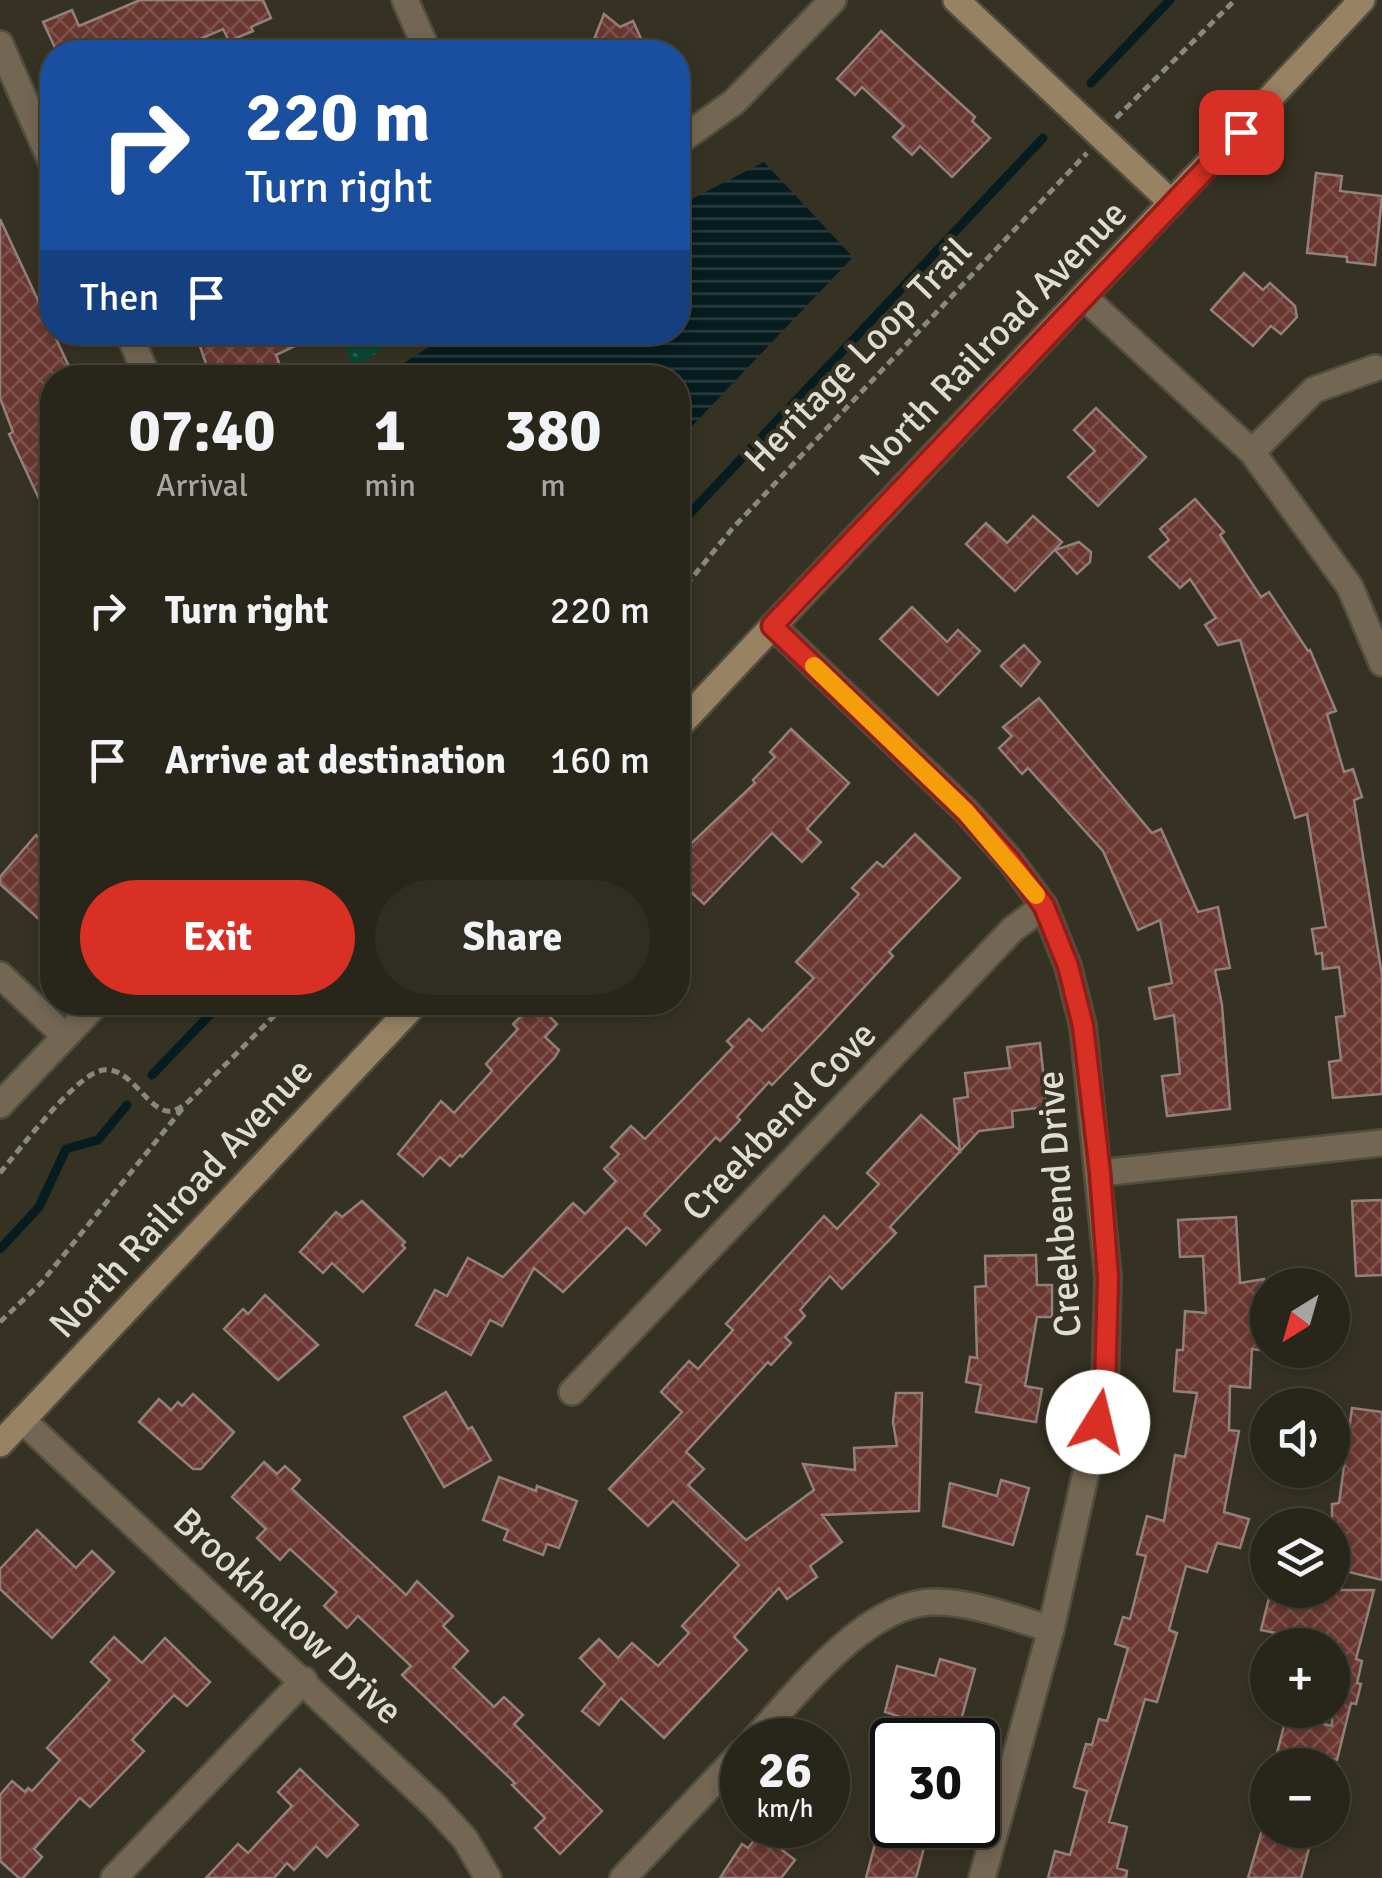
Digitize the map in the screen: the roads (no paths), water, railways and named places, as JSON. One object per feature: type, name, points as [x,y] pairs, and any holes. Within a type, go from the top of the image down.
[{"type":"street","points":[[405,0],[423,40]]},
{"type":"street","points":[[690,133],[734,102],[834,0]]},
{"type":"street","points":[[956,0],[1172,204]]},
{"type":"street","name":"North Railroad Avenue","points":[[690,714],[1362,0]]},
{"type":"street","points":[[0,44],[40,136]]},
{"type":"street","points":[[1084,297],[1252,452],[1350,587],[1382,662]]},
{"type":"street","points":[[1252,452],[1314,390],[1375,368]]},
{"type":"street","name":"Creekbend Drive","points":[[772,626],[966,812],[1010,861],[1044,906],[1068,966],[1083,1026],[1108,1278],[1105,1387],[1051,1629],[982,1878]]},
{"type":"street","name":"Creekbend Cove","points":[[572,1392],[1013,929],[1044,906]]},
{"type":"street","points":[[0,975],[40,1013]]},
{"type":"street","points":[[43,1015],[65,1036]]},
{"type":"street","points":[[0,1105],[85,1015]]},
{"type":"street","name":"North Railroad Avenue","points":[[0,1444],[405,1015]]},
{"type":"street","points":[[1100,1173],[1382,1143]]},
{"type":"street","name":"Brookhollow Drive","points":[[22,1420],[434,1805],[465,1839],[488,1878]]},
{"type":"street","points":[[776,1718],[860,1632],[908,1606],[932,1602],[977,1608],[1051,1629]]},
{"type":"street","points":[[114,1878],[304,1680]]},
{"type":"street","points":[[623,1878],[720,1775]]},
{"type":"water","points":[[764,162],[853,257],[690,428],[690,365],[401,365],[432,345],[690,345],[690,200]]},
{"type":"waterway","points":[[1091,83],[1170,0]]},
{"type":"waterway","points":[[690,513],[1043,138]]},
{"type":"waterway","points":[[152,1075],[210,1015]]},
{"type":"waterway","points":[[0,1249],[39,1207],[66,1149],[98,1140],[127,1105]]}]
